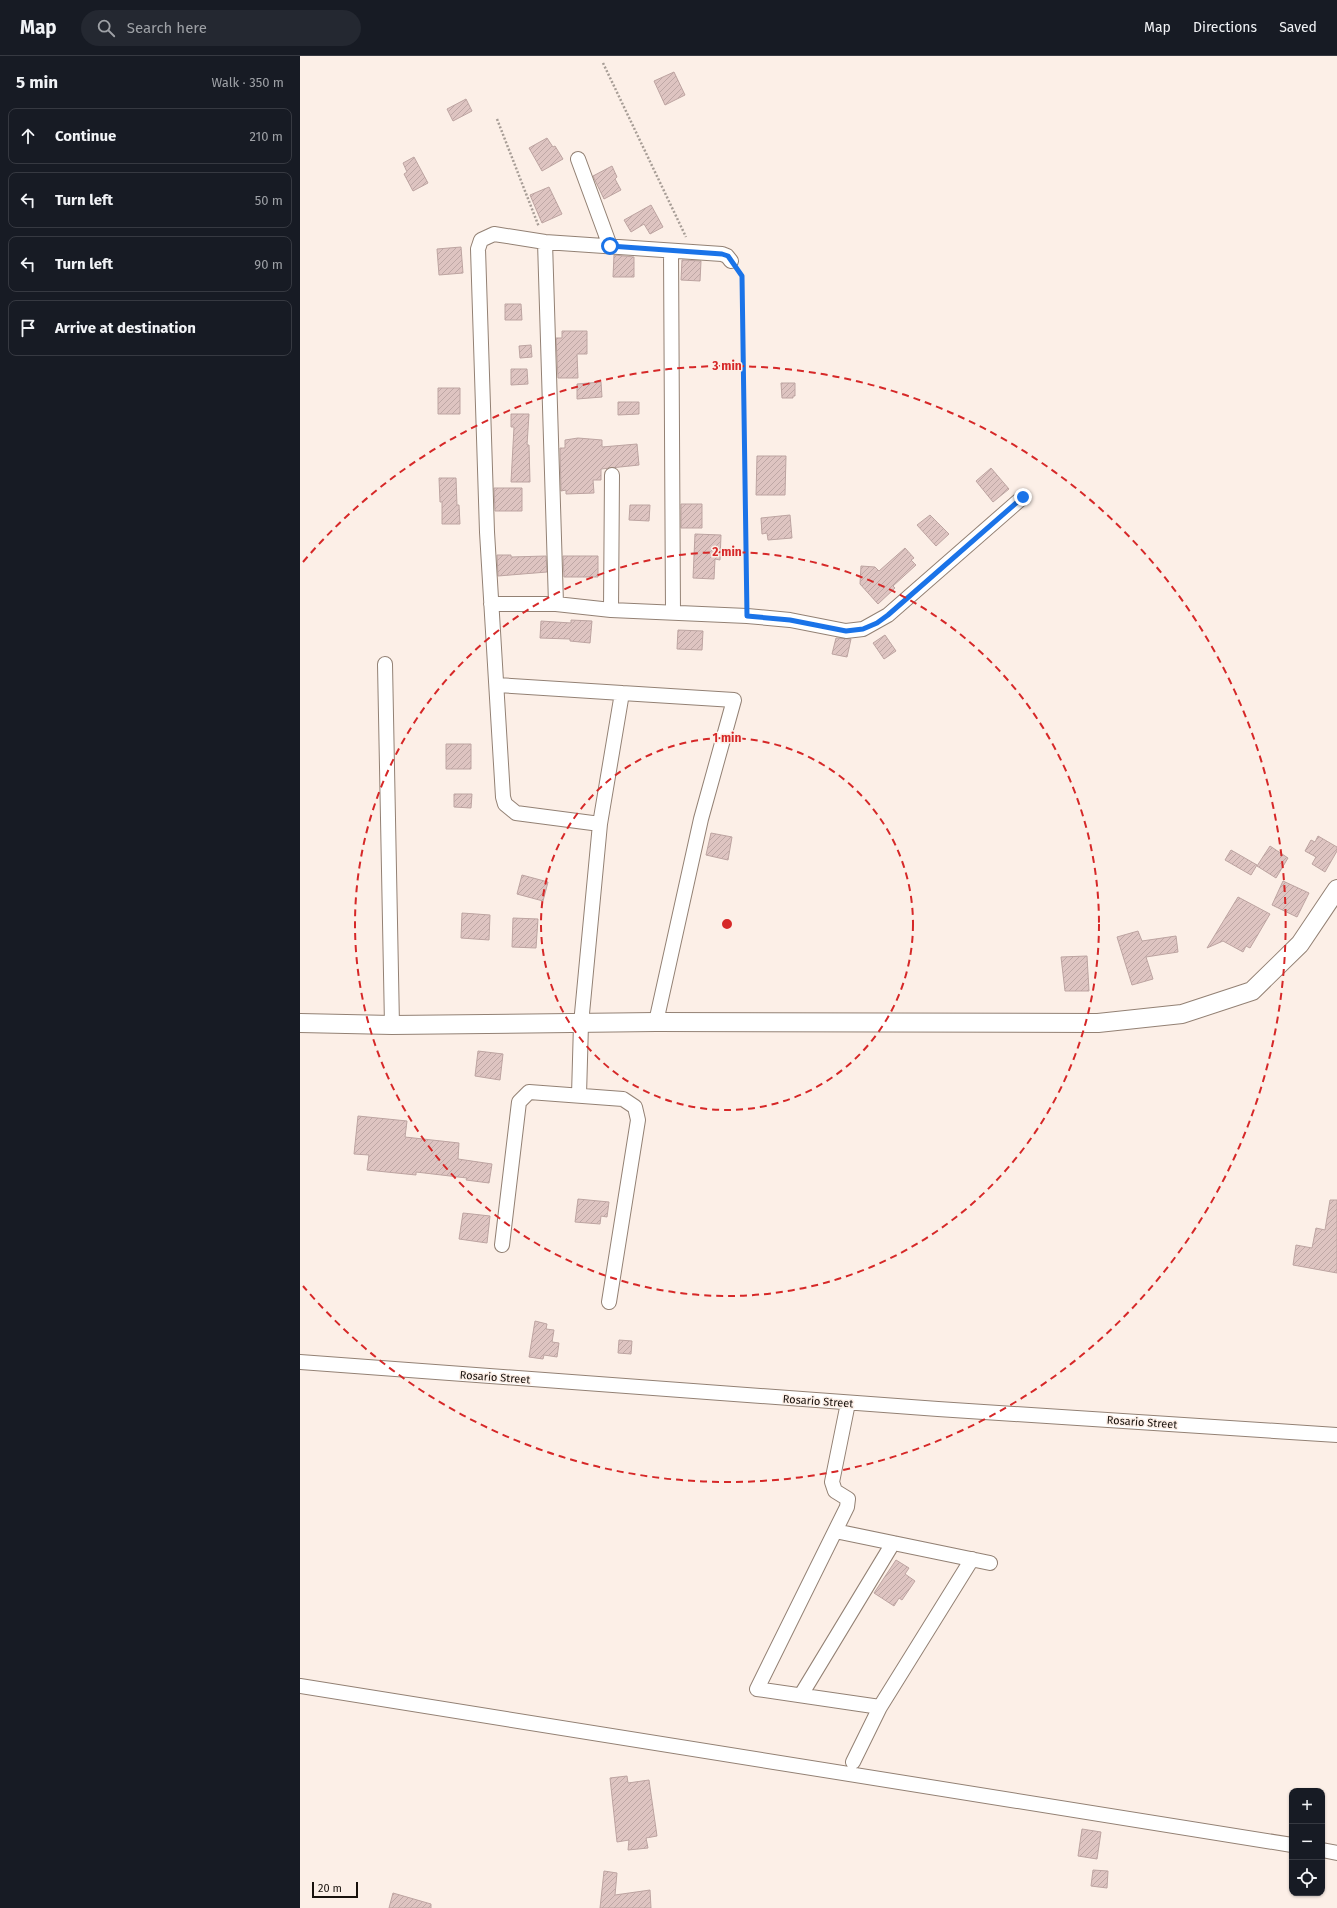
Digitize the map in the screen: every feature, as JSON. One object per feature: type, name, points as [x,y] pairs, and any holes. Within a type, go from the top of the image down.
[{"type":"street","points":[[578,159],[610,246]]},
{"type":"street","points":[[600,824],[516,813],[505,804],[503,797],[487,532],[478,249],[480,240],[494,234],[545,242],[722,254],[728,256],[731,261]]},
{"type":"street","points":[[545,242],[556,604]]},
{"type":"street","points":[[671,251],[674,612]]},
{"type":"street","points":[[611,610],[612,475]]},
{"type":"street","points":[[491,604],[556,604],[611,610],[747,616],[790,620],[846,631],[863,629],[877,623],[888,615],[1023,497]]},
{"type":"street","points":[[385,664],[392,1025]]},
{"type":"street","points":[[497,685],[734,700],[701,819],[656,1022]]},
{"type":"street","points":[[579,1095],[581,1024],[600,824],[622,693]]},
{"type":"street","points":[[300,1023],[392,1025],[656,1022],[1098,1023],[1182,1014],[1252,991],[1300,944],[1337,889]]},
{"type":"street","points":[[502,1245],[519,1102],[529,1092],[624,1099],[635,1107],[638,1120],[609,1302]]},
{"type":"street","name":"Rosario Street","points":[[300,1362],[848,1403],[1337,1435]]},
{"type":"street","points":[[848,1403],[832,1482],[835,1491],[848,1499],[847,1507],[757,1688],[880,1707]]},
{"type":"street","points":[[835,1531],[990,1563]]},
{"type":"street","points":[[801,1695],[893,1543]]},
{"type":"street","points":[[853,1762],[880,1707],[972,1559]]},
{"type":"street","points":[[300,1686],[1289,1845]]},
{"type":"street","points":[[1325,1851],[1337,1853]]},
{"type":"path","points":[[604,63],[694,252]]},
{"type":"path","points":[[497,119],[545,242]]},
{"type":"path","points":[[731,261],[742,276],[747,616]]},
{"type":"building","points":[[674,72],[685,95],[665,105],[654,81]]},
{"type":"building","points":[[466,99],[472,111],[453,121],[447,109]]},
{"type":"building","points":[[547,138],[553,147],[555,146],[563,159],[542,171],[529,148]]},
{"type":"building","points":[[414,157],[428,183],[413,191],[404,174],[407,172],[403,163]]},
{"type":"building","points":[[612,166],[617,177],[615,179],[621,190],[604,199],[593,176]]},
{"type":"building","points":[[549,187],[562,214],[542,223],[530,195]]},
{"type":"building","points":[[651,205],[663,227],[650,234],[644,224],[631,232],[624,220]]},
{"type":"building","points":[[461,247],[463,273],[439,275],[437,249]]},
{"type":"building","points":[[614,255],[634,257],[634,277],[613,277]]},
{"type":"building","points":[[682,260],[701,261],[700,281],[681,280]]},
{"type":"building","points":[[505,304],[521,304],[522,320],[505,320]]},
{"type":"building","points":[[562,331],[587,331],[587,354],[577,354],[578,378],[558,378],[556,338],[562,338]]},
{"type":"building","points":[[531,345],[532,357],[520,358],[519,346]]},
{"type":"building","points":[[511,369],[527,369],[528,384],[511,385]]},
{"type":"building","points":[[601,382],[602,397],[577,399],[577,384]]},
{"type":"building","points":[[781,383],[795,383],[795,396],[793,396],[793,398],[782,398]]},
{"type":"building","points":[[438,388],[460,388],[460,414],[438,414]]},
{"type":"building","points":[[618,402],[639,402],[639,414],[618,415]]},
{"type":"building","points":[[511,414],[529,414],[527,445],[529,445],[530,482],[511,482],[514,427],[511,427]]},
{"type":"building","points":[[578,438],[602,440],[602,447],[637,444],[639,465],[601,469],[601,480],[593,480],[594,493],[566,494],[566,490],[561,491],[560,448],[565,448],[565,440]]},
{"type":"building","points":[[757,456],[786,456],[785,495],[756,495]]},
{"type":"building","points":[[991,468],[1009,489],[993,502],[976,481]]},
{"type":"building","points":[[439,478],[456,478],[457,505],[459,505],[460,524],[442,524],[442,502],[440,502]]},
{"type":"building","points":[[494,488],[522,488],[522,511],[495,511]]},
{"type":"building","points":[[681,504],[702,504],[702,528],[681,528]]},
{"type":"building","points":[[630,505],[650,505],[649,521],[629,520]]},
{"type":"building","points":[[790,515],[792,538],[768,540],[767,533],[762,534],[761,518]]},
{"type":"building","points":[[930,515],[949,534],[936,546],[917,525]]},
{"type":"building","points":[[695,534],[721,535],[720,560],[715,559],[714,579],[693,578]]},
{"type":"building","points":[[905,548],[914,558],[911,560],[916,565],[893,586],[895,588],[878,604],[860,584],[861,566],[875,567],[879,571]]},
{"type":"building","points":[[497,555],[511,555],[511,557],[546,556],[547,572],[498,576]]},
{"type":"building","points":[[563,556],[598,556],[598,577],[564,577]]},
{"type":"building","points":[[571,620],[592,621],[590,643],[570,641],[570,639],[540,638],[541,621],[571,623]]},
{"type":"building","points":[[678,630],[703,631],[702,650],[677,649]]},
{"type":"building","points":[[885,635],[896,651],[884,659],[873,643]]},
{"type":"building","points":[[836,638],[851,639],[847,657],[832,654]]},
{"type":"building","points":[[446,744],[471,744],[471,769],[446,769]]},
{"type":"building","points":[[454,794],[472,794],[471,808],[454,807]]},
{"type":"building","points":[[711,833],[732,837],[728,860],[706,855]]},
{"type":"building","points":[[1318,836],[1337,847],[1337,851],[1325,872],[1312,864],[1316,857],[1305,851],[1311,840],[1315,842]]},
{"type":"building","points":[[1270,846],[1288,858],[1276,878],[1257,866]]},
{"type":"building","points":[[1231,850],[1257,865],[1251,875],[1225,860]]},
{"type":"building","points":[[522,875],[548,882],[543,901],[517,894]]},
{"type":"building","points":[[1283,881],[1309,893],[1297,917],[1272,905]]},
{"type":"building","points":[[1238,897],[1270,914],[1250,948],[1246,946],[1243,952],[1223,941],[1207,948]]},
{"type":"building","points":[[462,913],[490,915],[489,940],[461,938]]},
{"type":"building","points":[[513,918],[538,919],[536,948],[512,947]]},
{"type":"building","points":[[1138,931],[1142,941],[1176,936],[1178,952],[1146,957],[1153,979],[1132,985],[1117,937]]},
{"type":"building","points":[[1087,956],[1089,991],[1065,991],[1061,957]]},
{"type":"building","points":[[478,1051],[503,1054],[500,1080],[475,1076]]},
{"type":"building","points":[[358,1116],[407,1121],[405,1137],[459,1143],[458,1159],[492,1164],[489,1183],[466,1180],[467,1178],[416,1172],[416,1175],[367,1170],[369,1155],[354,1154]]},
{"type":"building","points":[[578,1199],[609,1202],[607,1217],[601,1216],[600,1224],[575,1222]]},
{"type":"building","points":[[1330,1200],[1337,1200],[1337,1273],[1293,1265],[1296,1245],[1312,1248],[1316,1228],[1325,1230]]},
{"type":"building","points":[[463,1213],[490,1216],[487,1243],[459,1239]]},
{"type":"building","points":[[535,1321],[547,1324],[546,1329],[554,1330],[552,1342],[559,1343],[557,1357],[544,1355],[543,1359],[529,1357]]},
{"type":"building","points":[[619,1340],[632,1341],[631,1354],[618,1353]]},
{"type":"building","points":[[896,1560],[909,1568],[905,1574],[915,1581],[902,1600],[899,1598],[894,1606],[874,1593]]},
{"type":"building","points":[[627,1776],[628,1783],[649,1780],[657,1836],[646,1838],[648,1848],[628,1850],[629,1840],[617,1842],[610,1778]]},
{"type":"building","points":[[1082,1829],[1101,1832],[1097,1859],[1078,1856]]},
{"type":"building","points":[[1093,1870],[1108,1871],[1107,1888],[1091,1886]]},
{"type":"building","points":[[604,1871],[617,1873],[615,1895],[650,1890],[651,1908],[600,1908]]},
{"type":"building","points":[[393,1893],[431,1904],[431,1908],[389,1908]]},
{"type":"route","points":[[610,246],[722,254],[728,256],[742,276],[747,616],[790,620],[846,631],[863,629],[877,623],[905,601],[1023,497]]}]
